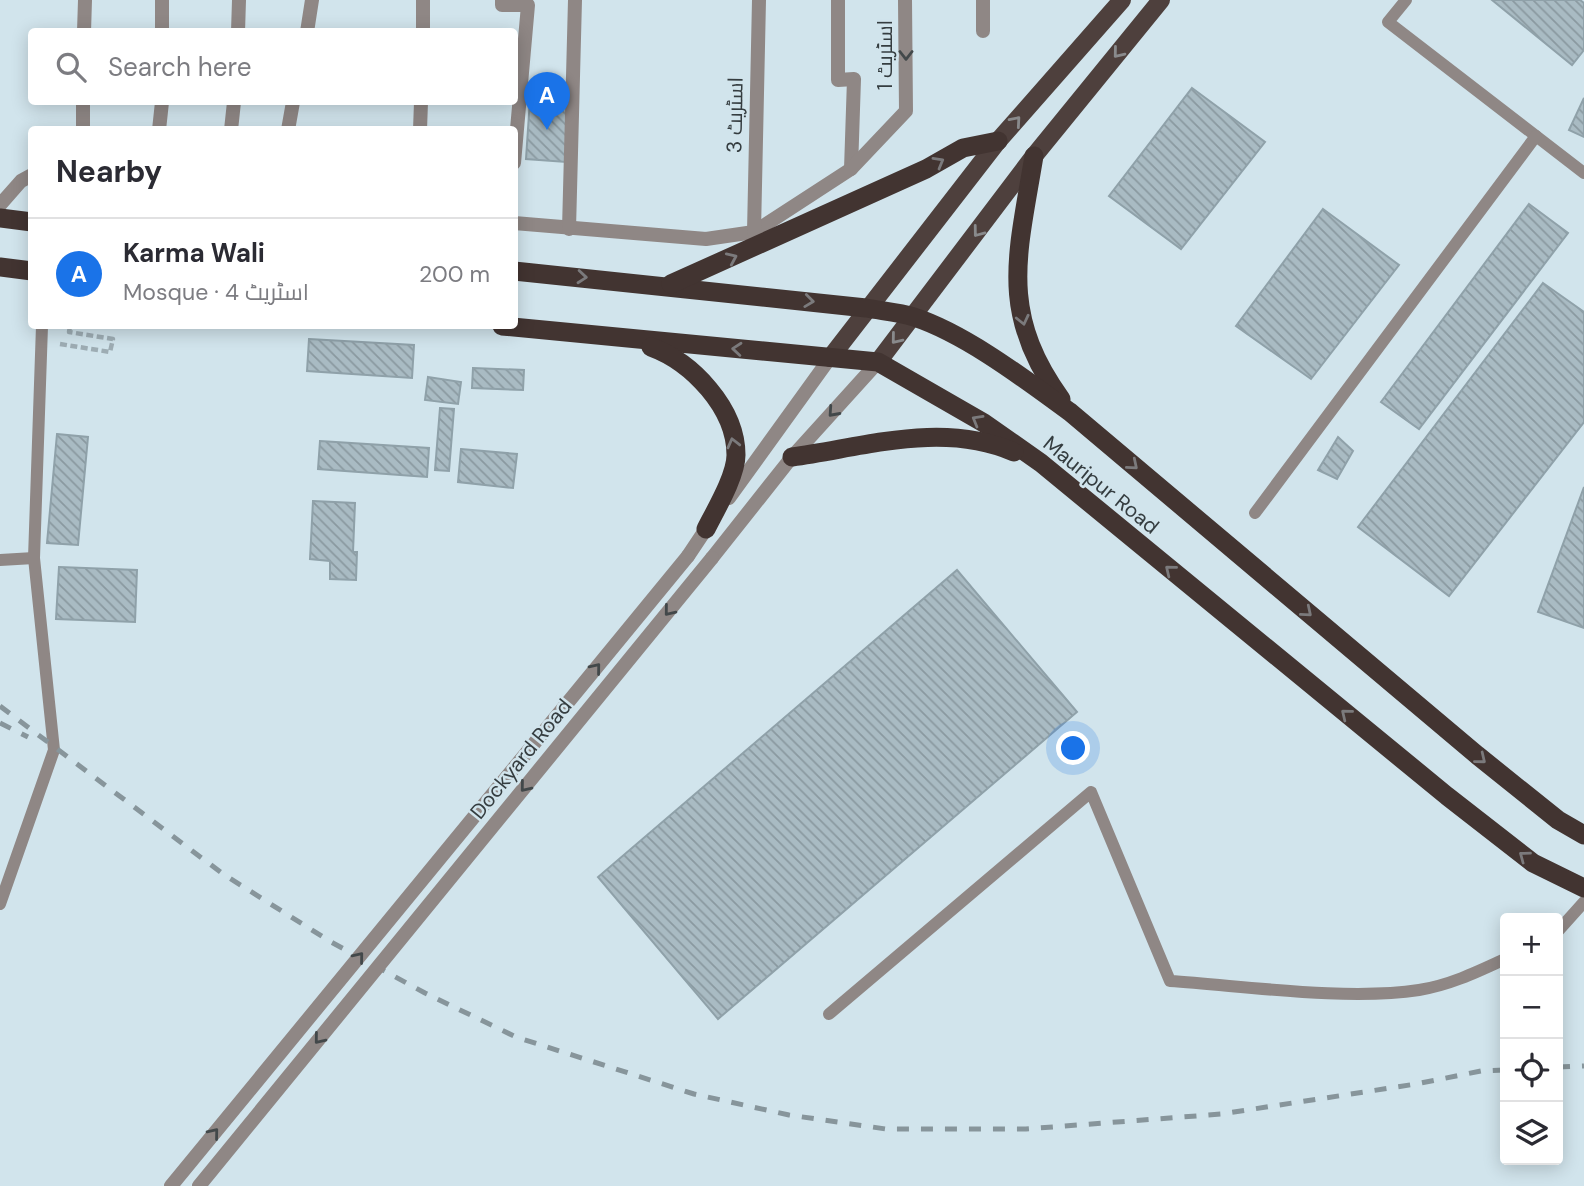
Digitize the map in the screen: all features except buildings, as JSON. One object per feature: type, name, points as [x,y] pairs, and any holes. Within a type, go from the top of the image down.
[{"type":"highway","points":[[670,285],[926,169],[963,148],[998,141]]},
{"type":"highway","points":[[1034,156],[1016,269],[1021,321],[1040,370],[1076,417]]},
{"type":"highway","points":[[0,218],[28,222]]},
{"type":"highway","points":[[0,267],[28,270]]},
{"type":"highway","name":"Mauripur Road","points":[[518,271],[670,285],[866,308],[914,317],[1015,372],[1076,417],[1477,755],[1558,820],[1584,835]]},
{"type":"highway","name":"Mauripur Road","points":[[518,328],[878,362],[984,424],[1047,468],[1447,796],[1533,863],[1584,888]]},
{"type":"highway","points":[[633,340],[672,355],[682,363],[704,381],[726,415],[737,456],[723,495],[706,529]]},
{"type":"highway","points":[[792,457],[902,438],[952,437],[1000,446],[1047,468]]},
{"type":"main road","points":[[830,358],[866,308],[998,141],[1122,0]]},
{"type":"main road","points":[[878,362],[1034,156],[1161,0]]},
{"type":"street","points":[[84,28],[85,0]]},
{"type":"street","points":[[162,0],[162,28]]},
{"type":"street","points":[[238,28],[239,0]]},
{"type":"street","points":[[308,28],[312,0]]},
{"type":"street","points":[[423,28],[424,0]]},
{"type":"street","points":[[502,0],[502,5],[528,5],[517,126]]},
{"type":"street","points":[[569,229],[575,0]]},
{"type":"street","name":"اسٹریٹ 3","points":[[754,232],[759,0]]},
{"type":"street","points":[[518,223],[706,239],[754,232],[851,169],[854,79],[838,80],[838,0]]},
{"type":"street","name":"اسٹریٹ 1","points":[[851,169],[906,111],[905,0]]},
{"type":"street","points":[[983,0],[983,31]]},
{"type":"street","points":[[83,105],[83,126]]},
{"type":"street","points":[[159,126],[162,105]]},
{"type":"street","points":[[231,126],[234,105]]},
{"type":"street","points":[[289,126],[292,105]]},
{"type":"street","points":[[420,126],[421,105]]},
{"type":"street","points":[[0,205],[20,181],[28,177]]},
{"type":"street","name":"Dockyard Road","points":[[171,1186],[688,556],[830,358]]},
{"type":"street","name":"Dockyard Road","points":[[199,1186],[792,457],[878,362]]},
{"type":"lane","points":[[1406,0],[1388,22],[1584,173]]},
{"type":"lane","points":[[1255,513],[1536,136]]},
{"type":"lane","points":[[0,904],[54,750],[34,558],[42,329]]},
{"type":"lane","points":[[0,559],[34,558]]},
{"type":"lane","points":[[829,1014],[1091,792],[1170,981],[1346,993],[1417,990],[1458,981],[1500,961]]},
{"type":"lane","points":[[1563,925],[1584,902]]},
{"type":"path","points":[[41,341],[110,352],[113,339],[69,329]]},
{"type":"railway","points":[[0,706],[223,874],[331,942],[425,993],[516,1037],[694,1094],[789,1115],[886,1129],[1026,1129],[1221,1114],[1416,1084],[1481,1071],[1500,1070]]},
{"type":"railway","points":[[0,723],[28,737]]},
{"type":"railway","points":[[1563,1067],[1584,1066]]},
{"type":"place","name":"Karma Wali","points":[[547,130]]}]
